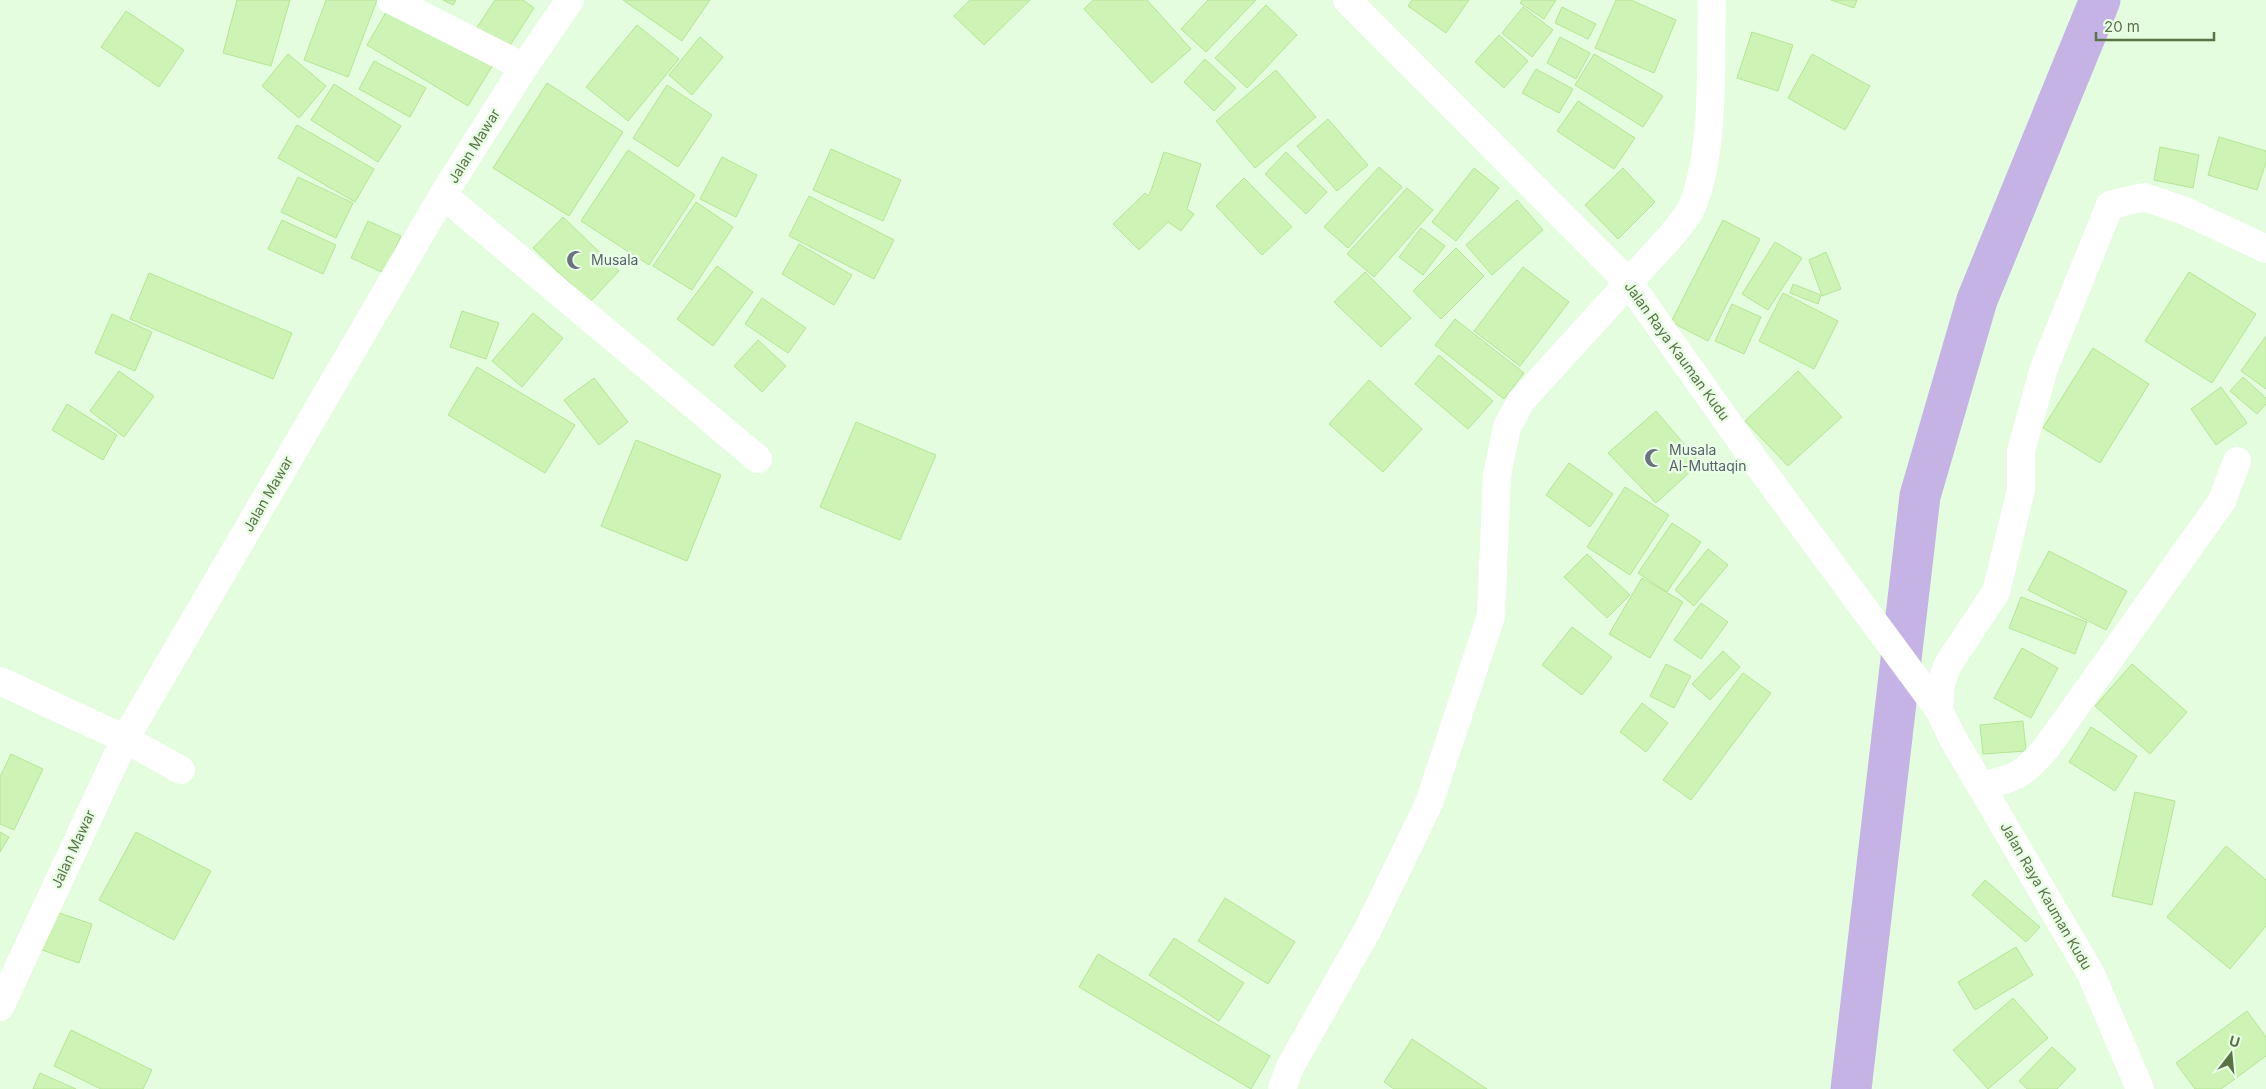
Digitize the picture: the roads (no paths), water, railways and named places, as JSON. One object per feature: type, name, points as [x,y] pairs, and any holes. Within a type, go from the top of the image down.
[{"type":"street","points":[[391,0],[524,67]]},
{"type":"street","name":"Jalan Mawar","points":[[0,1007],[124,739],[443,195],[524,67],[570,0]]},
{"type":"street","name":"Jalan Raya Kauman Kudu","points":[[1347,0],[1628,283],[1939,710],[1981,786],[2091,974],[2140,1089]]},
{"type":"street","points":[[1282,1089],[1290,1068],[1368,929],[1429,803],[1490,616],[1497,474],[1507,427],[1521,401],[1628,283],[1689,212],[1698,185],[1708,126],[1712,0]]},
{"type":"street","points":[[443,195],[758,459]]},
{"type":"street","points":[[1939,710],[1941,684],[1947,666],[1996,592],[2021,490],[2021,451],[2044,368],[2110,205],[2144,197],[2185,211],[2266,250]]},
{"type":"street","points":[[1981,786],[2009,780],[2026,771],[2046,747],[2222,501],[2237,460]]},
{"type":"street","points":[[0,681],[124,739],[181,770]]},
{"type":"waterway","points":[[1851,1089],[1920,496],[1977,300],[2100,0]]},
{"type":"place","name":"Musala","points":[[576,260]]},
{"type":"place","name":"Musala Al-Muttaqin","points":[[1654,458]]}]
